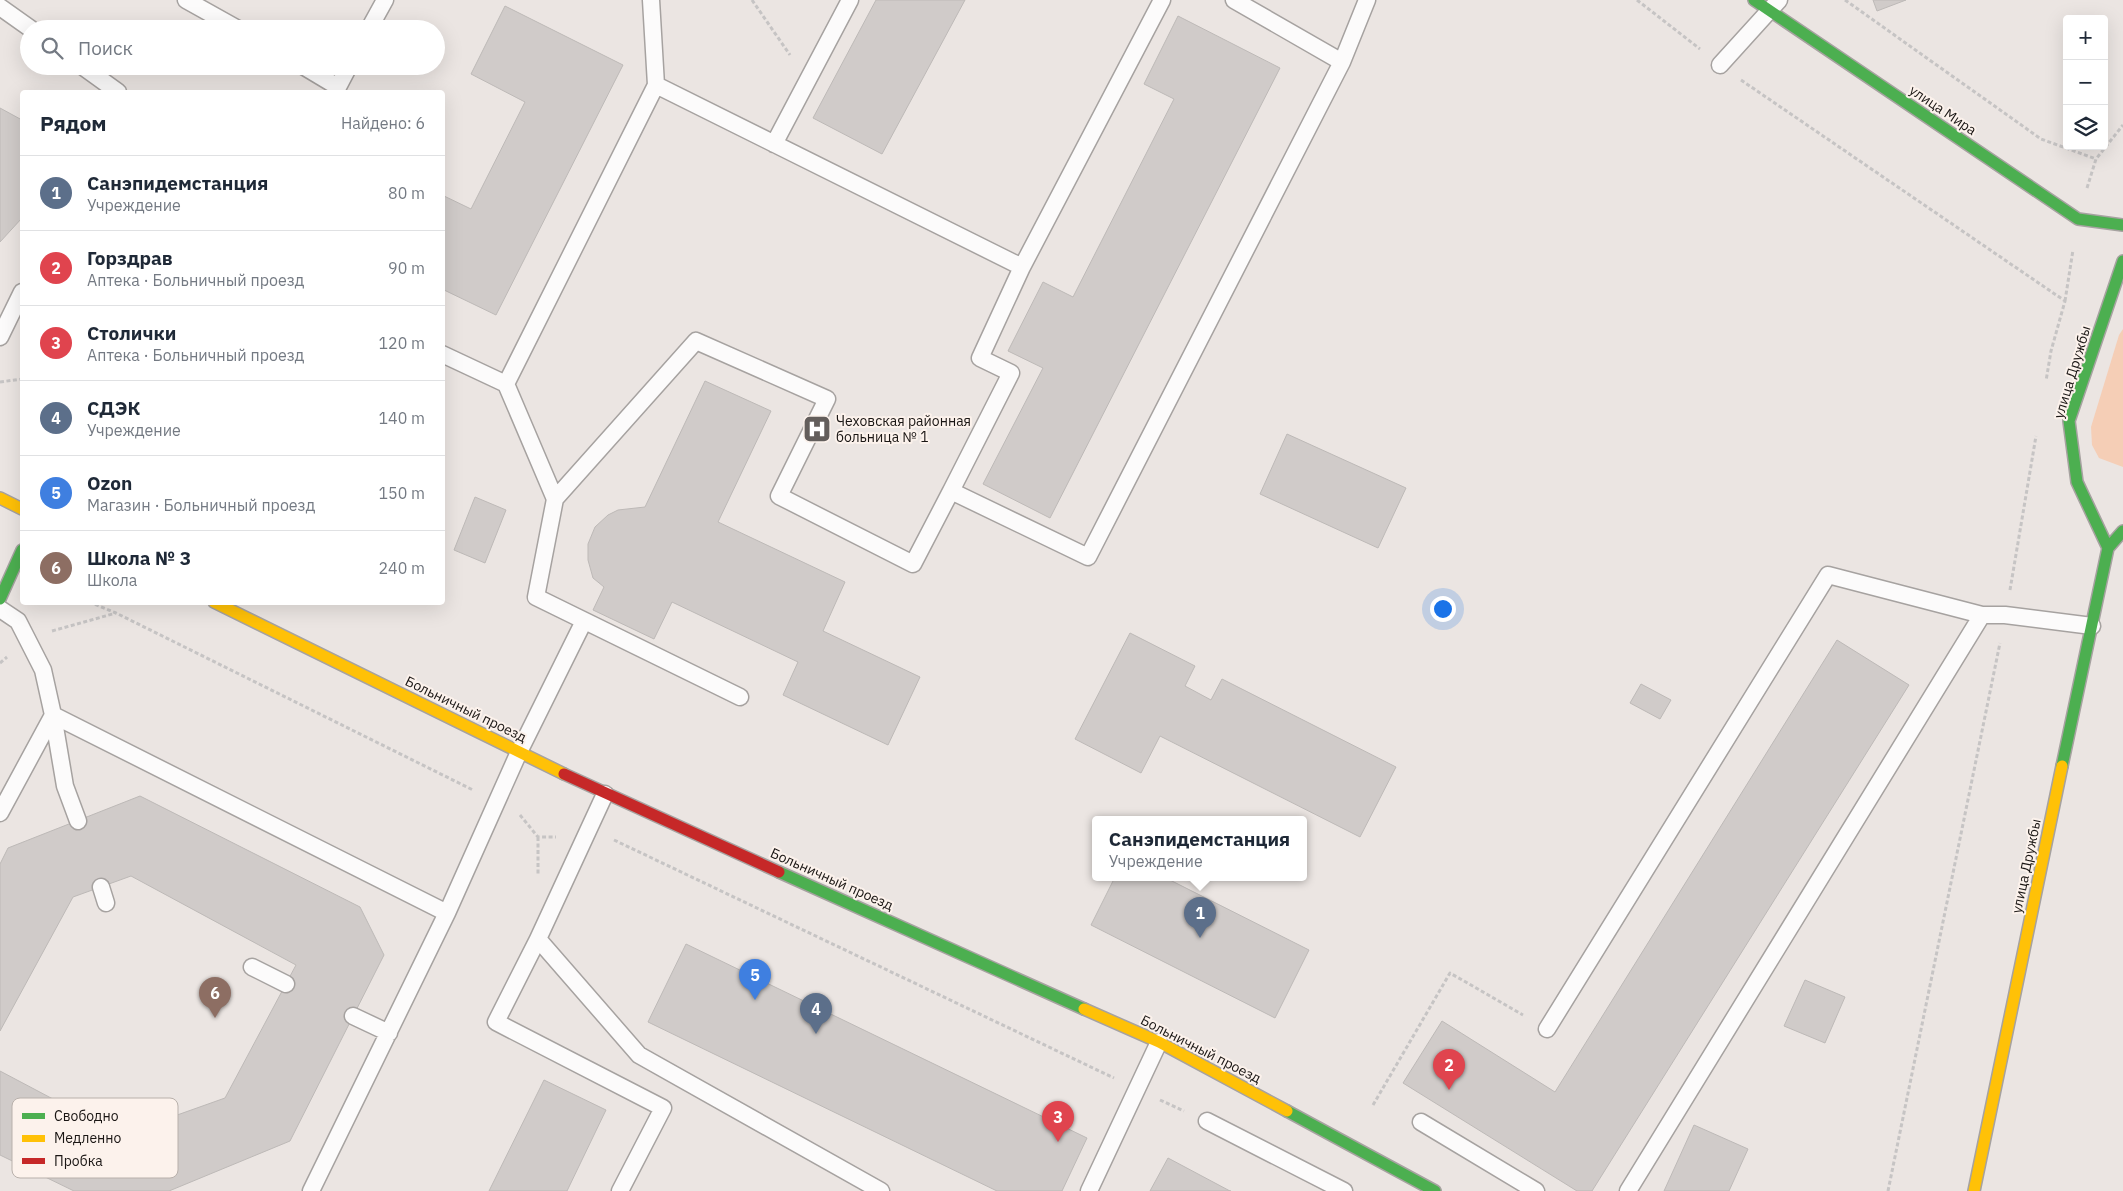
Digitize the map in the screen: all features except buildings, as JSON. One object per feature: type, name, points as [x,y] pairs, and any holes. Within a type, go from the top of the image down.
[{"type":"street","name":"улица Мира","points":[[1754,0],[1774,6],[2078,219],[2123,225]]},
{"type":"street","name":"улица Дружбы","points":[[2108,548],[2077,482],[2069,421],[2123,261]]},
{"type":"street","points":[[0,498],[20,508]]},
{"type":"street","name":"улица Дружбы","points":[[1974,1191],[2108,548],[2123,531]]},
{"type":"street","points":[[0,599],[20,554]]},
{"type":"street","name":"Больничный проезд","points":[[220,605],[605,794],[1159,1042],[1435,1191]]},
{"type":"lane","points":[[186,0],[222,20]]},
{"type":"lane","points":[[374,20],[384,0]]},
{"type":"lane","points":[[506,384],[656,85],[651,0]]},
{"type":"lane","points":[[774,144],[850,0]]},
{"type":"lane","points":[[740,697],[536,597],[555,499],[696,341],[827,399],[778,496],[913,564],[1011,373],[980,358],[1022,267],[1162,0]]},
{"type":"lane","points":[[1234,0],[1342,62]]},
{"type":"lane","points":[[951,491],[1088,557],[1342,62],[1367,0]]},
{"type":"lane","points":[[0,6],[20,21]]},
{"type":"lane","points":[[1720,65],[1774,6]]},
{"type":"lane","points":[[94,75],[115,90]]},
{"type":"lane","points":[[318,75],[344,90],[347,75]]},
{"type":"lane","points":[[656,85],[1022,267]]},
{"type":"lane","points":[[0,337],[20,296]]},
{"type":"lane","points":[[445,355],[506,384],[555,499]]},
{"type":"lane","points":[[1547,1029],[1828,574],[1982,615],[2005,615],[2092,626]]},
{"type":"lane","points":[[0,609],[18,621],[44,670],[65,786],[78,821]]},
{"type":"lane","points":[[1628,1191],[1982,615]]},
{"type":"lane","points":[[311,1191],[447,913],[519,752],[584,621]]},
{"type":"lane","points":[[53,715],[447,913]]},
{"type":"lane","points":[[0,813],[53,715]]},
{"type":"lane","points":[[605,794],[538,939],[496,1022],[663,1108],[620,1191]]},
{"type":"lane","points":[[538,939],[639,1055],[880,1191]]},
{"type":"lane","points":[[252,967],[286,984]]},
{"type":"lane","points":[[353,1016],[389,1032]]},
{"type":"lane","points":[[1089,1191],[1159,1042]]},
{"type":"lane","points":[[1207,1121],[1344,1191]]},
{"type":"lane","points":[[1421,1122],[1536,1191]]},
{"type":"path","points":[[752,0],[807,81]]},
{"type":"path","points":[[1637,0],[1720,65],[2064,301],[2051,351],[2044,390]]},
{"type":"path","points":[[1845,0],[2041,139],[2096,159]]},
{"type":"path","points":[[0,382],[20,379]]},
{"type":"path","points":[[1888,1191],[2005,615],[2038,429]]},
{"type":"path","points":[[96,605],[116,613],[523,816],[538,837],[618,840],[1207,1121]]},
{"type":"path","points":[[1373,1105],[1450,973],[1547,1029]]},
{"type":"shaded area","points":[[2123,329],[2123,467],[2099,458],[2092,445],[2091,427],[2119,335]]},
{"type":"traffic: fast","points":[[1754,0],[2078,219],[2123,225]]},
{"type":"traffic: fast","points":[[2108,548],[2077,482],[2069,421],[2123,261]]},
{"type":"traffic: fast","points":[[2062,766],[2108,548],[2123,531]]},
{"type":"traffic: fast","points":[[0,599],[20,554]]},
{"type":"traffic: fast","points":[[779,872],[1084,1009]]},
{"type":"traffic: fast","points":[[1287,1111],[1435,1191]]},
{"type":"traffic: slow","points":[[0,498],[20,508]]},
{"type":"traffic: slow","points":[[220,605],[564,774]]},
{"type":"traffic: slow","points":[[1974,1191],[2062,766]]},
{"type":"traffic: slow","points":[[1084,1009],[1159,1042],[1287,1111]]},
{"type":"traffic: jam","points":[[564,774],[779,872]]},
{"type":"place","name":"Чеховская районная больница № 1","points":[[817,429]]},
{"type":"place","name":"Санэпидемстанция","points":[[1200,938]]},
{"type":"place","name":"Ozon","points":[[755,1000]]},
{"type":"place","name":"Школа № 3","points":[[215,1018]]},
{"type":"place","name":"СДЭК","points":[[816,1034]]},
{"type":"place","name":"Горздрав","points":[[1449,1090]]},
{"type":"place","name":"Столички","points":[[1058,1142]]}]
